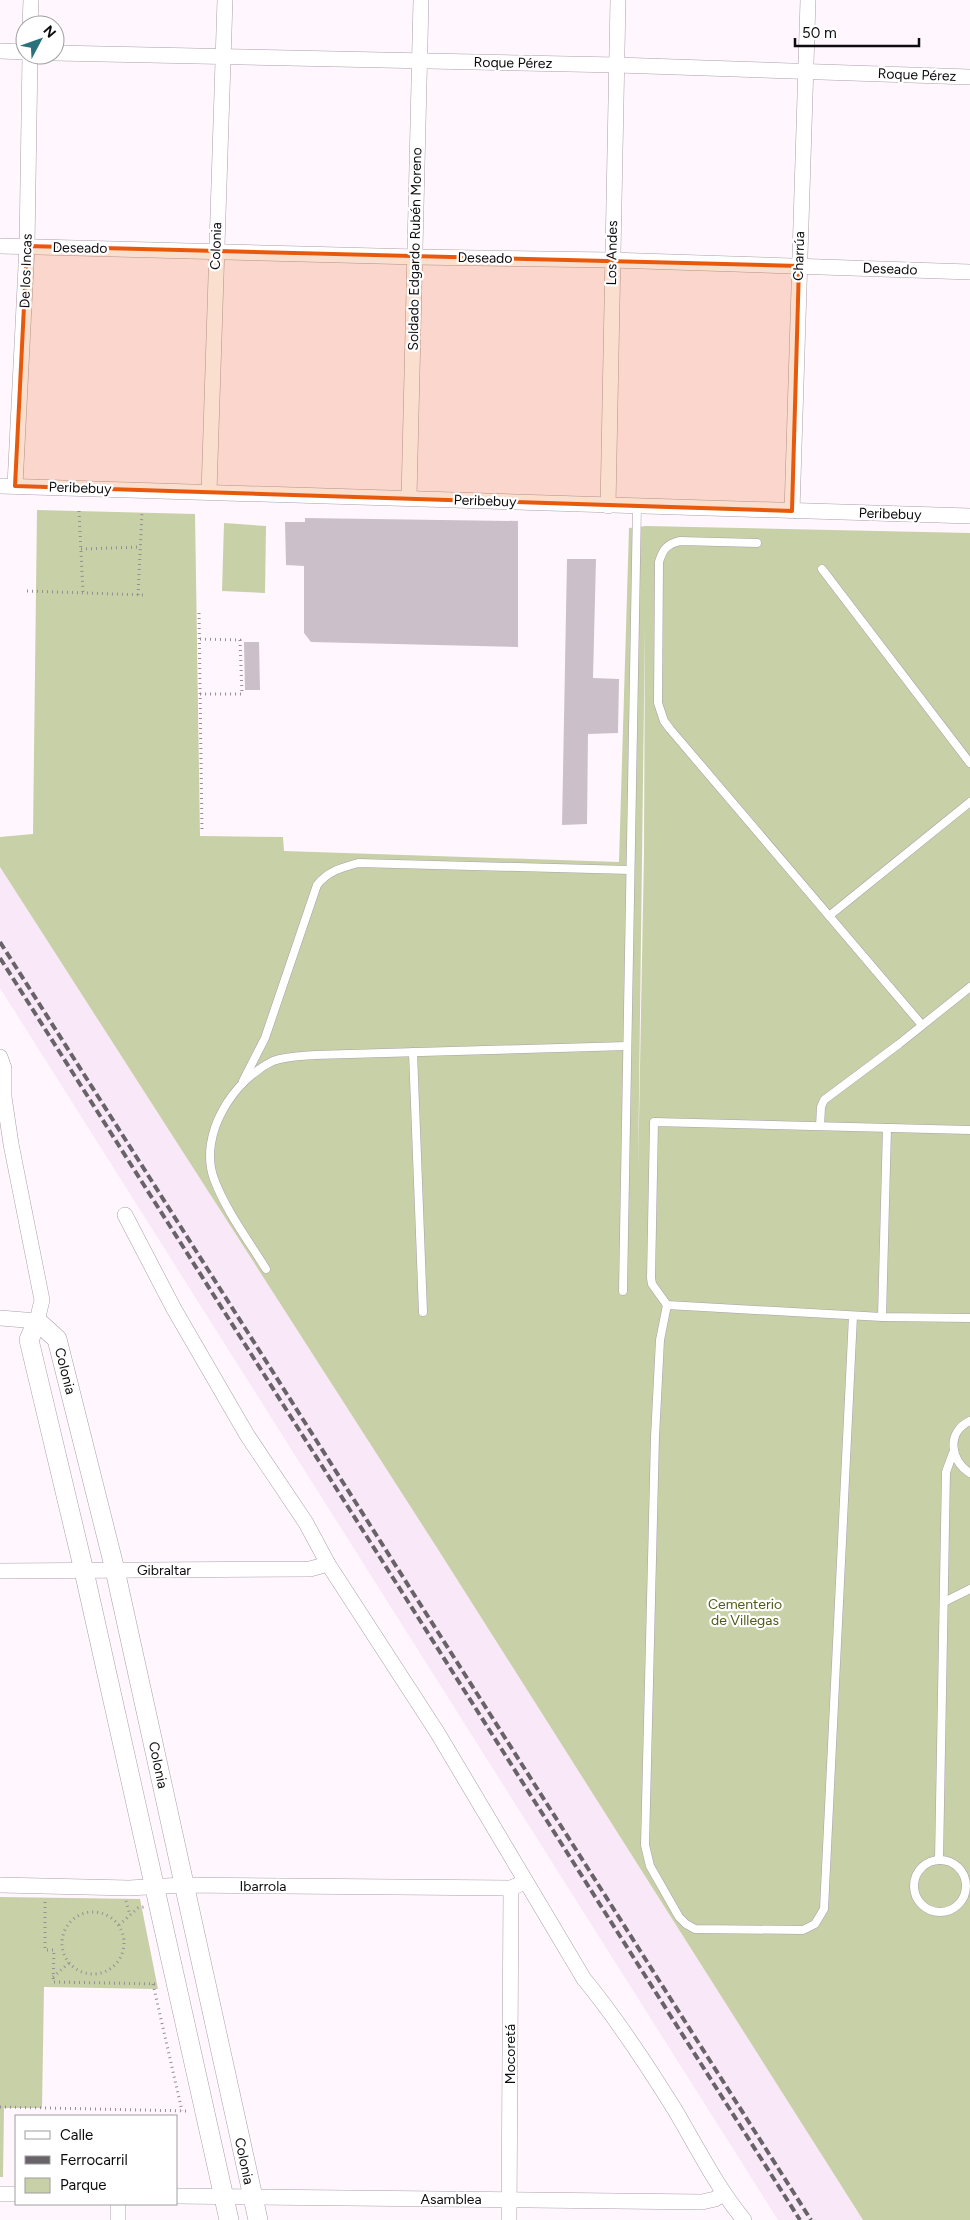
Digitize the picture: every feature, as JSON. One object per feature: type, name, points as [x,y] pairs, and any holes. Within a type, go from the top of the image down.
[{"type":"street","points":[[30,15],[31,0]]},
{"type":"street","name":"Colonia","points":[[210,492],[225,0]]},
{"type":"street","name":"Soldado Edgardo Rubén Moreno","points":[[408,498],[416,257],[421,0]]},
{"type":"street","name":"Los Andes","points":[[608,506],[611,260],[618,0]]},
{"type":"street","name":"Charrúa","points":[[792,511],[808,0]]},
{"type":"street","points":[[0,51],[15,52]]},
{"type":"street","name":"Roque Pérez","points":[[65,53],[617,65],[970,77]]},
{"type":"street","name":"De los Incas","points":[[8,486],[27,246],[30,65]]},
{"type":"street","name":"Deseado","points":[[0,246],[611,260],[970,272]]},
{"type":"street","name":"Peribebuy","points":[[8,486],[970,516]]},
{"type":"street","name":"Colonia","points":[[0,1057],[4,1068],[5,1135],[42,1291],[42,1300],[37,1320],[29,1340],[84,1571],[229,2220]]},
{"type":"street","points":[[125,1215],[190,1338],[247,1435],[306,1523],[328,1564],[437,1732],[518,1885],[584,1979],[607,2007],[656,2079],[724,2193],[744,2220]]},
{"type":"street","points":[[0,1318],[37,1320]]},
{"type":"street","name":"Colonia","points":[[37,1320],[57,1339],[115,1570],[258,2220]]},
{"type":"street","name":"Gibraltar","points":[[0,1571],[310,1569],[328,1564]]},
{"type":"street","name":"Ibarrola","points":[[0,1885],[154,1887],[184,1885],[518,1885]]},
{"type":"street","name":"Mocoretá","points":[[510,2220],[518,1885]]},
{"type":"street","name":"Asamblea","points":[[178,2196],[702,2202],[715,2199],[724,2193]]},
{"type":"street","points":[[0,2194],[15,2194]]},
{"type":"street","points":[[118,2205],[118,2220]]},
{"type":"lane","points":[[623,1291],[637,506]]},
{"type":"lane","points":[[756,543],[680,541],[671,543],[662,552],[660,562],[658,703],[664,721],[922,1025]]},
{"type":"lane","points":[[822,569],[970,763]]},
{"type":"lane","points":[[830,916],[970,802]]},
{"type":"lane","points":[[266,1269],[234,1219],[214,1178],[211,1153],[217,1121],[249,1071],[265,1038],[316,885],[324,876],[334,870],[358,863],[630,870]]},
{"type":"lane","points":[[820,1126],[821,1107],[824,1100],[970,987]]},
{"type":"lane","points":[[236,1091],[267,1065],[285,1058],[627,1046]]},
{"type":"lane","points":[[414,1052],[423,1312]]},
{"type":"lane","points":[[853,1316],[824,1909],[815,1924],[803,1930],[695,1929],[679,1917],[650,1866],[645,1845],[656,1427],[660,1340],[667,1305],[652,1284],[651,1278],[654,1122],[970,1130]]},
{"type":"lane","points":[[882,1317],[887,1128]]},
{"type":"lane","points":[[667,1305],[853,1316],[970,1318]]},
{"type":"lane","points":[[939,1860],[946,1472],[953,1453],[954,1436],[959,1429],[970,1421]]},
{"type":"lane","points":[[953,1453],[957,1462],[970,1473]]},
{"type":"lane","points":[[944,1602],[970,1589]]},
{"type":"lane","points":[[939,1860],[947,1862],[960,1871],[966,1886],[961,1901],[955,1907],[940,1912],[923,1906],[914,1891],[914,1882],[923,1866],[939,1860]]},
{"type":"path","points":[[79,511],[83,593]]},
{"type":"path","points":[[138,595],[142,513]]},
{"type":"path","points":[[80,549],[140,547]]},
{"type":"path","points":[[27,591],[146,595]]},
{"type":"path","points":[[199,613],[202,832]]},
{"type":"path","points":[[200,639],[240,640],[242,694],[200,694]]},
{"type":"path","points":[[45,1902],[45,1950],[54,1950],[53,1982],[159,1984],[163,1980]]},
{"type":"path","points":[[145,1907],[147,1916]]},
{"type":"path","points":[[93,1912],[111,1918],[118,1925],[124,1943],[119,1961],[112,1968],[94,1974],[76,1969],[69,1963],[62,1944],[63,1934],[74,1918],[93,1912]]},
{"type":"path","points":[[53,1977],[69,1963]]},
{"type":"path","points":[[153,1984],[182,2111]]},
{"type":"path","points":[[0,2108],[204,2112]]},
{"type":"highlighted area","points":[[27,246],[799,266],[792,511],[15,486]]},
{"type":"shaded area","points":[[0,867],[439,1551],[863,2220],[778,2220],[0,988]]},
{"type":"green space","name":"Cementerio de Villegas","points":[[37,510],[195,514],[200,836],[283,837],[284,851],[619,862],[629,528],[646,526],[970,533],[970,2220],[863,2220],[439,1551],[0,867],[0,837],[33,834]],"holes":[[[645,624],[644,853],[638,1174]]]},
{"type":"green space","points":[[224,523],[266,526],[265,593],[222,591]]},
{"type":"green space","points":[[0,1897],[140,1899],[158,1989],[44,1987],[42,2108],[4,2108],[3,2177],[0,2177]]},
{"type":"building","points":[[305,518],[518,521],[518,647],[311,642],[304,633],[304,566],[286,565],[285,522],[305,522]]},
{"type":"building","points":[[567,559],[596,559],[593,678],[619,679],[618,733],[588,734],[587,824],[562,825]]},
{"type":"building","points":[[244,642],[259,642],[260,690],[245,690]]},
{"type":"railway","points":[[0,942],[811,2220]]},
{"type":"railway","points":[[0,958],[800,2220]]}]
